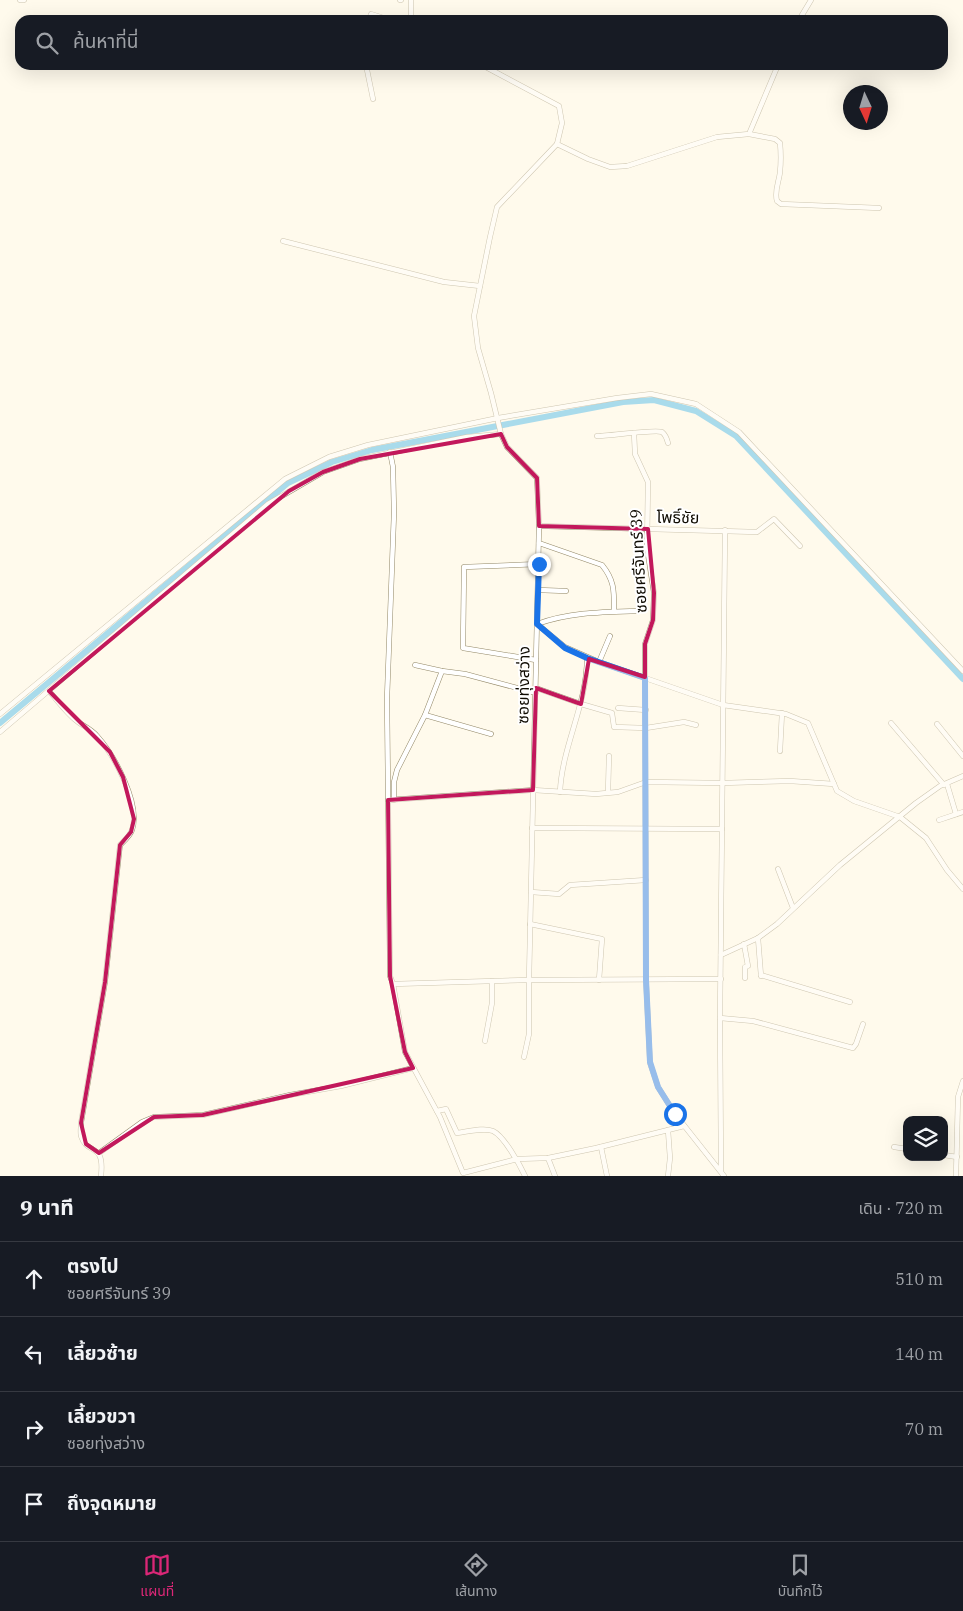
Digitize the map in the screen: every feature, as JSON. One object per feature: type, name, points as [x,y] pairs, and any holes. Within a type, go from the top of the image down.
[{"type":"street","points":[[411,0],[411,15]]},
{"type":"street","points":[[802,15],[811,0]]},
{"type":"street","points":[[367,70],[373,98]]},
{"type":"street","points":[[0,732],[268,504],[323,472],[360,459],[501,432],[477,340],[474,316],[498,207],[557,144],[562,123],[559,106],[491,70]]},
{"type":"street","points":[[748,134],[776,70]]},
{"type":"street","points":[[557,144],[610,167],[627,166],[717,137],[748,134],[775,139],[780,143],[782,154],[775,196],[781,204],[879,208]]},
{"type":"street","points":[[283,241],[444,282],[480,286]]},
{"type":"street","points":[[0,714],[285,479],[330,457],[368,445],[617,398],[651,394],[696,404],[739,432],[963,671]]},
{"type":"street","points":[[597,436],[634,434],[646,430],[660,431],[665,435],[668,443]]},
{"type":"street","name":"ซอยทุ่งสว่าง","points":[[501,432],[506,447],[537,478],[540,526],[529,1034],[524,1057]]},
{"type":"street","name":"ซอยศรีจันทร์ 39","points":[[634,434],[635,454],[648,482],[647,548],[654,593],[653,620],[645,644],[646,980],[650,1062],[658,1087],[684,1126],[723,1174]]},
{"type":"street","points":[[390,452],[393,468],[394,513],[387,698],[390,976],[405,1052],[437,1112],[464,1174],[517,1159],[548,1158],[684,1126]]},
{"type":"street","name":"โพธิ์ชัย","points":[[540,526],[758,532],[774,519],[800,546]]},
{"type":"street","points":[[723,1174],[720,1018],[725,530]]},
{"type":"street","points":[[539,544],[602,566],[609,574],[614,587],[614,612]]},
{"type":"street","points":[[536,660],[463,648],[464,568],[539,564]]},
{"type":"street","points":[[538,590],[566,591]]},
{"type":"street","points":[[537,624],[571,615],[595,612],[638,611]]},
{"type":"street","points":[[537,624],[565,648],[587,658],[724,705],[782,713],[808,723],[837,792],[854,801],[900,817],[926,838],[947,870],[963,889]]},
{"type":"street","points":[[598,662],[610,636]]},
{"type":"street","points":[[560,792],[560,781],[568,742],[581,704],[587,671],[587,658]]},
{"type":"street","points":[[415,665],[536,690],[612,713],[614,727],[646,728],[684,722],[696,725]]},
{"type":"street","points":[[394,800],[394,782],[397,770],[425,714],[442,671]]},
{"type":"street","points":[[49,691],[78,722],[91,730],[110,752],[123,777],[131,801],[134,820],[132,832],[120,845],[104,982],[80,1123],[80,1135],[86,1144],[99,1153],[102,1163],[101,1176]]},
{"type":"street","points":[[618,708],[646,710]]},
{"type":"street","points":[[780,751],[782,713]]},
{"type":"street","points":[[425,714],[491,734]]},
{"type":"street","points":[[891,723],[945,784],[956,814]]},
{"type":"street","points":[[938,724],[963,756]]},
{"type":"street","points":[[608,792],[609,756]]},
{"type":"street","points":[[721,955],[758,938],[776,924],[840,864],[916,803],[945,784],[963,776]]},
{"type":"street","points":[[388,800],[533,790],[596,794],[618,792],[646,782],[723,783],[790,781],[834,784]]},
{"type":"street","points":[[939,820],[963,812]]},
{"type":"street","points":[[532,828],[722,829]]},
{"type":"street","points":[[778,870],[793,908]]},
{"type":"street","points":[[531,892],[559,894],[570,885],[646,880]]},
{"type":"street","points":[[530,924],[602,940],[599,980]]},
{"type":"street","points":[[758,938],[761,977],[850,1002]]},
{"type":"street","points":[[744,944],[748,966],[745,966],[745,978]]},
{"type":"street","points":[[393,984],[529,980],[721,979]]},
{"type":"street","points":[[485,1040],[492,1003],[492,981]]},
{"type":"street","points":[[720,1018],[753,1022],[853,1048],[863,1024]]},
{"type":"street","points":[[99,1153],[142,1122],[154,1117],[203,1115],[290,1095],[341,1086],[414,1068]]},
{"type":"street","points":[[956,1176],[958,1097],[963,1081]]},
{"type":"street","points":[[437,1112],[446,1109],[457,1133],[485,1130],[497,1134],[517,1159],[525,1176]]},
{"type":"street","points":[[668,1130],[670,1158],[668,1176]]},
{"type":"street","points":[[601,1147],[607,1176]]},
{"type":"street","points":[[894,1147],[903,1148]]},
{"type":"street","points":[[948,1156],[956,1158]]},
{"type":"street","points":[[548,1158],[555,1176]]},
{"type":"highlighted area","points":[[501,434],[507,447],[537,478],[539,526],[648,529],[654,593],[653,620],[645,644],[645,677],[589,659],[581,704],[536,688],[533,790],[388,800],[390,976],[405,1052],[413,1068],[203,1115],[154,1117],[99,1153],[86,1144],[81,1123],[105,982],[120,845],[131,832],[134,819],[123,777],[110,752],[49,691],[289,491],[323,472],[360,459]]},
{"type":"waterway","points":[[0,723],[288,483],[332,462],[372,450],[623,402],[654,400],[696,411],[736,436],[963,679]]},
{"type":"route","points":[[539,564],[537,624],[565,648],[587,658],[645,678],[646,980],[650,1062],[658,1087],[675,1114]]}]
